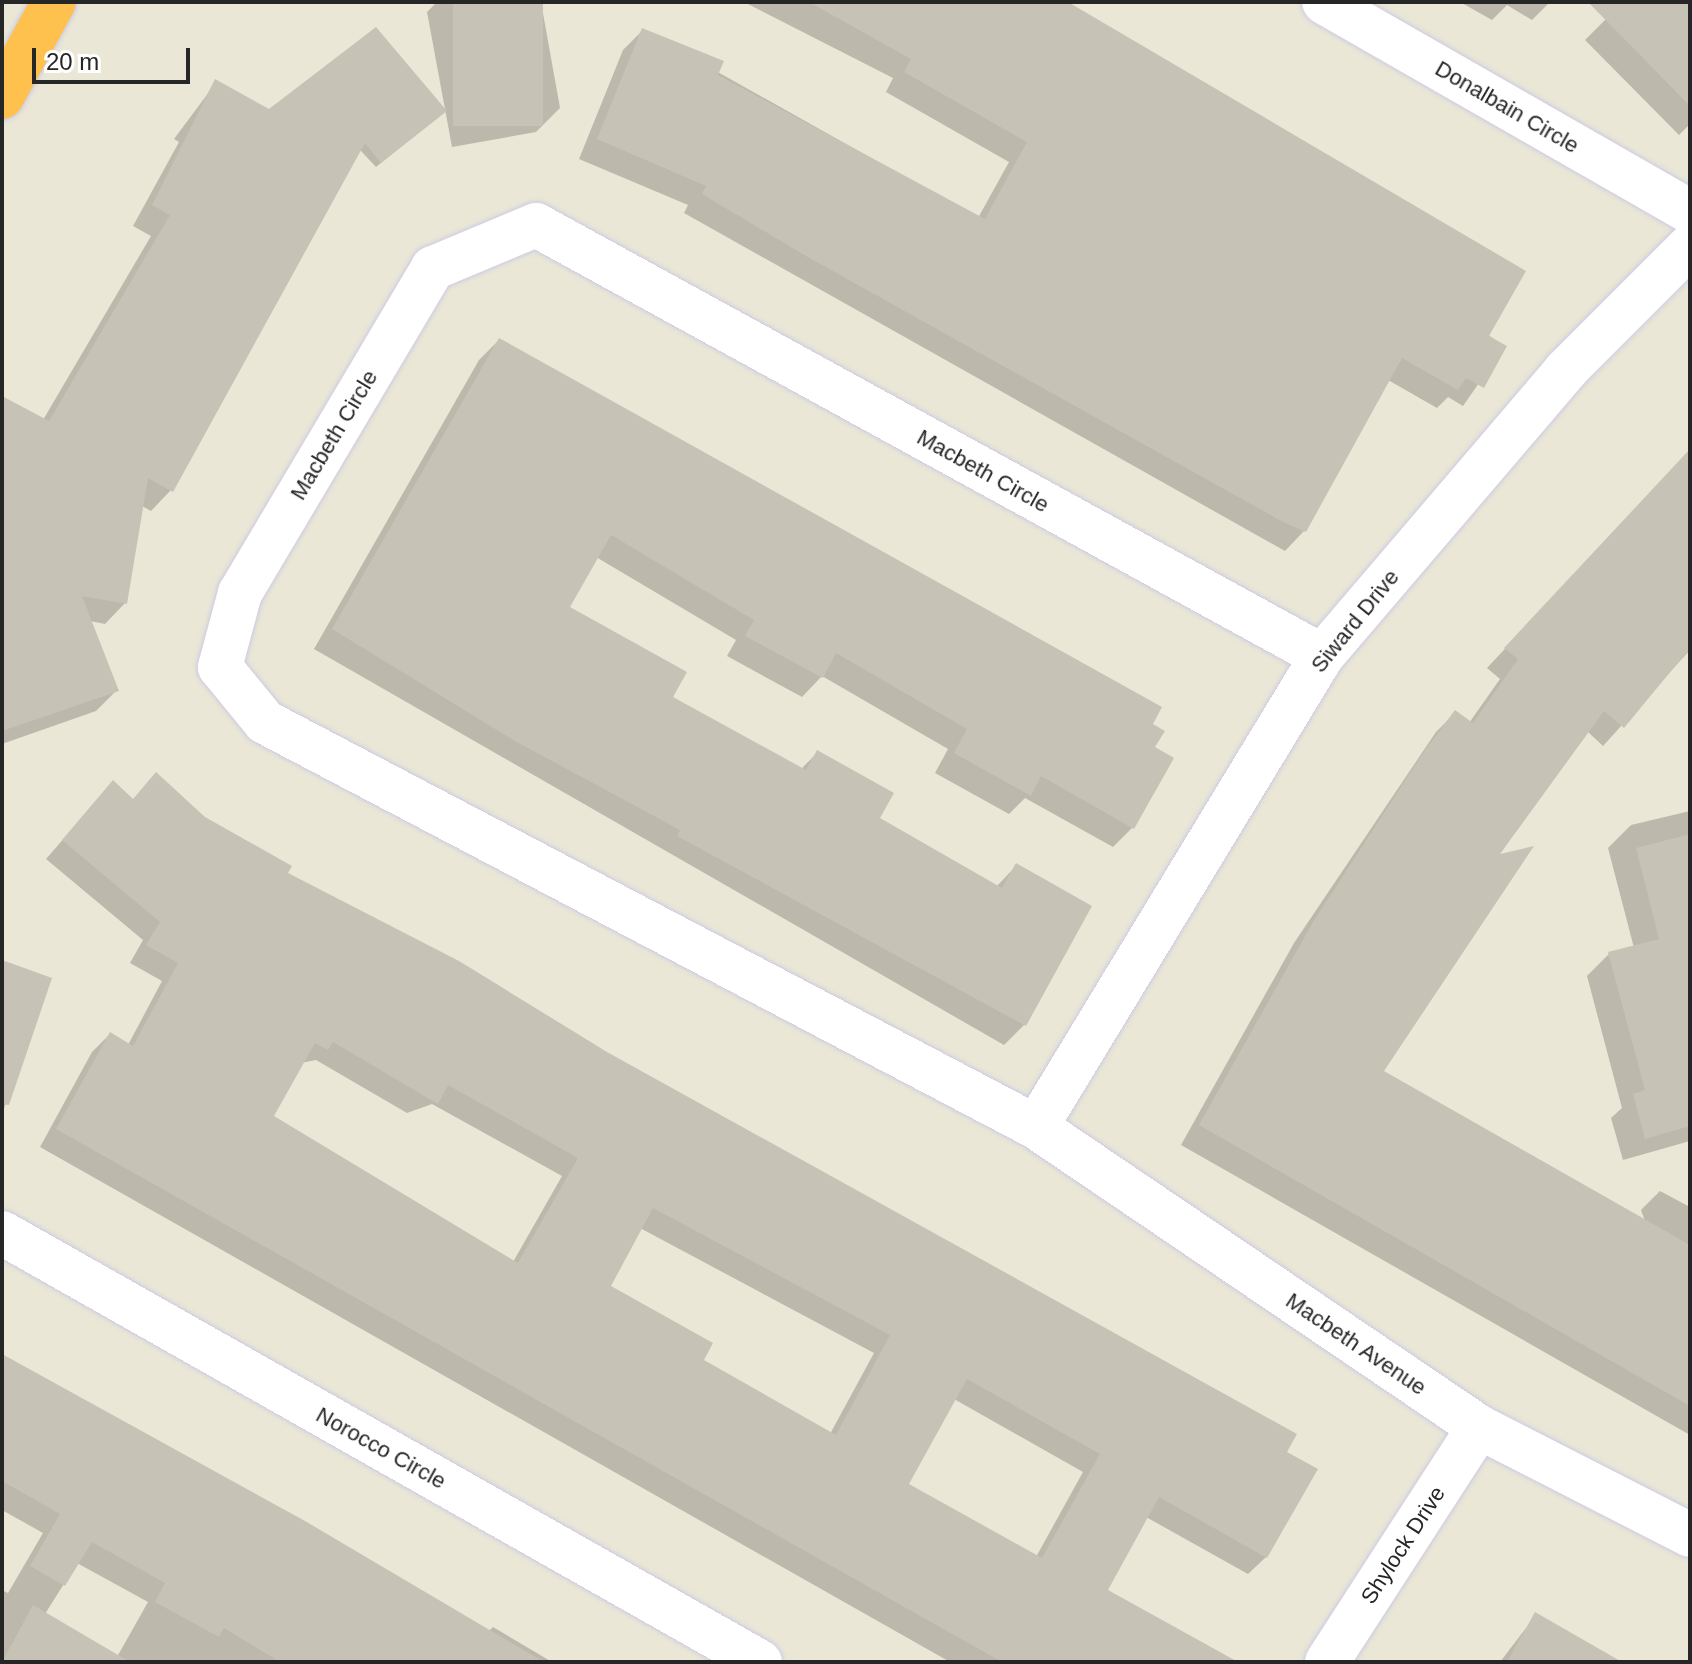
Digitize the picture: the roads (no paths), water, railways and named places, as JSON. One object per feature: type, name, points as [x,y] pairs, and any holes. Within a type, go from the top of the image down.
[{"type":"highway","points":[[2,97],[54,2]]},
{"type":"street","name":"Donalbain Circle","points":[[1324,2],[1690,212]]},
{"type":"street","name":"Macbeth Circle","points":[[1036,1127],[265,722],[220,667],[240,593],[433,268],[536,225],[1322,656]]},
{"type":"street","name":"Siward Drive","points":[[1036,1127],[1322,656],[1565,371],[1690,246]]},
{"type":"street","name":"Macbeth Avenue","points":[[1036,1127],[1479,1427],[1690,1535]]},
{"type":"street","name":"Norocco Circle","points":[[2,1233],[760,1662]]},
{"type":"street","name":"Shylock Drive","points":[[1327,1662],[1479,1427]]}]
